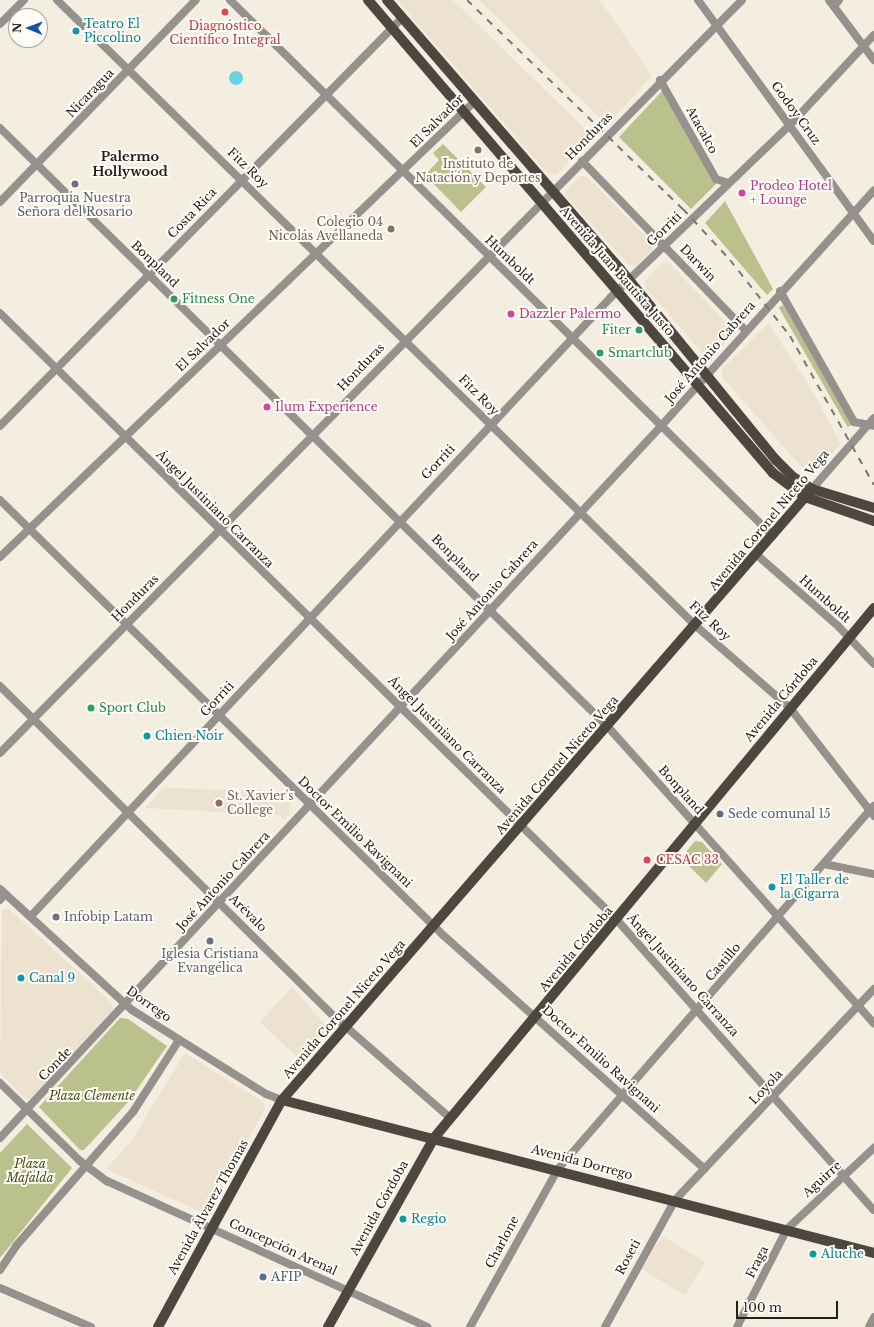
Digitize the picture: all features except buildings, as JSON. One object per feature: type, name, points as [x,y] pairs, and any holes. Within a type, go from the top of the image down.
[{"type":"main road","name":"Avenida Juan Bautista Justo","points":[[368,0],[464,111],[540,203],[618,291],[774,473],[808,493],[874,521]]},
{"type":"main road","name":"Avenida Juan Bautista Justo","points":[[387,0],[629,280],[776,460],[808,493],[874,508]]},
{"type":"main road","name":"Avenida Coronel Niceto Vega","points":[[282,1100],[696,626],[808,493]]},
{"type":"main road","name":"Avenida Córdoba","points":[[328,1327],[434,1138],[617,920],[790,708],[874,608]]},
{"type":"main road","name":"Avenida Dorrego","points":[[282,1100],[675,1200],[874,1253]]},
{"type":"main road","name":"Avenida Álvarez Thomas","points":[[158,1327],[282,1100]]},
{"type":"street","points":[[0,24],[24,0]]},
{"type":"street","name":"Fitz Roy","points":[[57,0],[317,252],[696,626],[790,708],[873,811]]},
{"type":"street","name":"Nicaragua","points":[[0,202],[130,70],[196,0]]},
{"type":"street","name":"Humboldt","points":[[230,0],[402,173],[662,425],[773,536]]},
{"type":"street","name":"Godoy Cruz","points":[[698,0],[874,241]]},
{"type":"street","name":"Honduras","points":[[0,753],[660,80],[742,0]]},
{"type":"street","points":[[834,2],[874,60]]},
{"type":"street","name":"Costa Rica","points":[[0,426],[241,179],[391,27],[402,18]]},
{"type":"street","name":"Gorriti","points":[[31,916],[129,813],[308,617],[491,423],[664,245],[790,125],[874,35]]},
{"type":"street","name":"Atacalco","points":[[660,80],[716,179],[728,183]]},
{"type":"street","name":"El Salvador","points":[[0,557],[220,344],[402,173],[475,100]]},
{"type":"street","name":"Bonpland","points":[[0,128],[148,274],[314,434],[608,727],[696,824],[777,917],[874,1023]]},
{"type":"street","name":"Darwin","points":[[582,161],[745,330]]},
{"type":"street","name":"José Antonio Cabrera","points":[[124,1004],[491,610],[580,510],[662,425],[780,291],[874,190]]},
{"type":"street","points":[[780,291],[854,422],[871,426]]},
{"type":"street","name":"Ángel Justiniano Carranza","points":[[1,317],[56,369],[617,920],[775,1096],[874,1210]]},
{"type":"street","name":"Avenida Coronel Niceto Vega","points":[[808,493],[850,445],[871,426],[874,418]]},
{"type":"street","name":"Doctor Emilio Ravignani","points":[[0,500],[434,926],[623,1094],[704,1169]]},
{"type":"street","name":"Humboldt","points":[[757,554],[850,638],[874,664]]},
{"type":"street","name":"Arévalo","points":[[0,686],[345,1027],[450,1118]]},
{"type":"street","name":"Castillo","points":[[558,1170],[777,917],[873,811]]},
{"type":"street","points":[[824,864],[874,874]]},
{"type":"street","name":"Dorrego","points":[[2,894],[31,916],[124,1004],[266,1094],[282,1100]]},
{"type":"street","name":"Loyola","points":[[675,1200],[775,1096],[874,989]]},
{"type":"street","name":"Conde","points":[[0,1138],[124,1004]]},
{"type":"street","points":[[0,1270],[16,1246],[87,1167],[133,1112],[180,1040]]},
{"type":"street","name":"Concepción Arenal","points":[[0,1083],[87,1167],[107,1181],[427,1327]]},
{"type":"street","name":"Aguirre","points":[[787,1230],[874,1148]]},
{"type":"street","name":"Charlone","points":[[470,1327],[558,1170]]},
{"type":"street","name":"Roseti","points":[[605,1327],[675,1200]]},
{"type":"street","name":"Fraga","points":[[737,1327],[787,1230]]},
{"type":"street","points":[[0,1288],[91,1327]]},
{"type":"street","points":[[869,1327],[874,1317]]},
{"type":"shaded area","points":[[397,0],[453,0],[593,137],[556,175],[548,174]]},
{"type":"shaded area","points":[[479,0],[600,0],[652,76],[607,125]]},
{"type":"shaded area","points":[[579,176],[586,176],[652,243],[653,250],[636,266],[629,265],[564,194]]},
{"type":"shaded area","points":[[662,263],[669,263],[732,329],[732,336],[712,356],[705,356],[645,287],[645,281]]},
{"type":"shaded area","points":[[768,323],[812,390],[841,444],[813,473],[805,471],[722,377],[722,369]]},
{"type":"shaded area","name":"St. Xavier's College","points":[[163,788],[283,791],[290,798],[289,815],[284,820],[280,815],[145,808]]},
{"type":"shaded area","points":[[2,909],[9,909],[112,1003],[113,1009],[30,1099],[25,1099],[0,1072]]},
{"type":"shaded area","points":[[292,987],[328,1028],[300,1060],[260,1022]]},
{"type":"shaded area","points":[[185,1053],[263,1102],[265,1109],[208,1212],[203,1213],[106,1169],[131,1141]]},
{"type":"shaded area","points":[[662,1236],[705,1262],[685,1295],[642,1269]]},
{"type":"green space","points":[[662,91],[716,184],[691,209],[619,137]]},
{"type":"green space","points":[[443,144],[486,187],[461,212],[425,175],[439,160],[433,153]]},
{"type":"green space","points":[[725,201],[773,289],[767,295],[705,223]]},
{"type":"green space","points":[[783,305],[852,425],[848,427],[779,308]]},
{"type":"green space","points":[[695,841],[702,842],[722,864],[706,883],[681,858]]},
{"type":"green space","name":"Plaza Clemente","points":[[120,1018],[128,1019],[167,1046],[129,1101],[84,1150],[80,1150],[39,1107]]},
{"type":"green space","name":"Plaza Mafalda","points":[[27,1124],[72,1168],[0,1258],[0,1153]]},
{"type":"water","points":[[236,71],[241,73],[243,78],[241,83],[236,85],[231,83],[229,78],[231,73]]},
{"type":"railway","points":[[467,0],[683,209],[730,260],[790,336],[874,485]]},
{"type":"place","name":"Diagnóstico Científico Integral","points":[[225,12]]},
{"type":"place","name":"Teatro El Piccolino","points":[[76,31]]},
{"type":"place","name":"Instituto de Natación y Deportes","points":[[478,150]]},
{"type":"place","name":"Parroquia Nuestra Señora del Rosario","points":[[75,184]]},
{"type":"place","name":"Prodeo Hotel + Lounge","points":[[742,193]]},
{"type":"place","name":"Colegio 04 Nicolás Avellaneda","points":[[391,229]]},
{"type":"place","name":"Fitness One","points":[[174,299]]},
{"type":"place","name":"Dazzler Palermo","points":[[511,314]]},
{"type":"place","name":"Fiter","points":[[639,330]]},
{"type":"place","name":"Smartclub","points":[[600,353]]},
{"type":"place","name":"Ilum Experience","points":[[267,407]]},
{"type":"place","name":"Sport Club","points":[[91,708]]},
{"type":"place","name":"Chien Noir","points":[[147,736]]},
{"type":"place","name":"St. Xavier's College","points":[[219,803]]},
{"type":"place","name":"Sede comunal 15","points":[[720,814]]},
{"type":"place","name":"CESAC 33","points":[[647,860]]},
{"type":"place","name":"El Taller de la Cigarra","points":[[772,887]]},
{"type":"place","name":"Infobip Latam","points":[[56,917]]},
{"type":"place","name":"Iglesia Cristiana Evangélica","points":[[210,941]]},
{"type":"place","name":"Canal 9","points":[[21,978]]},
{"type":"place","name":"Regio","points":[[403,1219]]},
{"type":"place","name":"Aluche","points":[[813,1254]]},
{"type":"place","name":"AFIP","points":[[263,1277]]},
{"type":"district","name":"Palermo Hollywood","points":[[130,166]]}]
